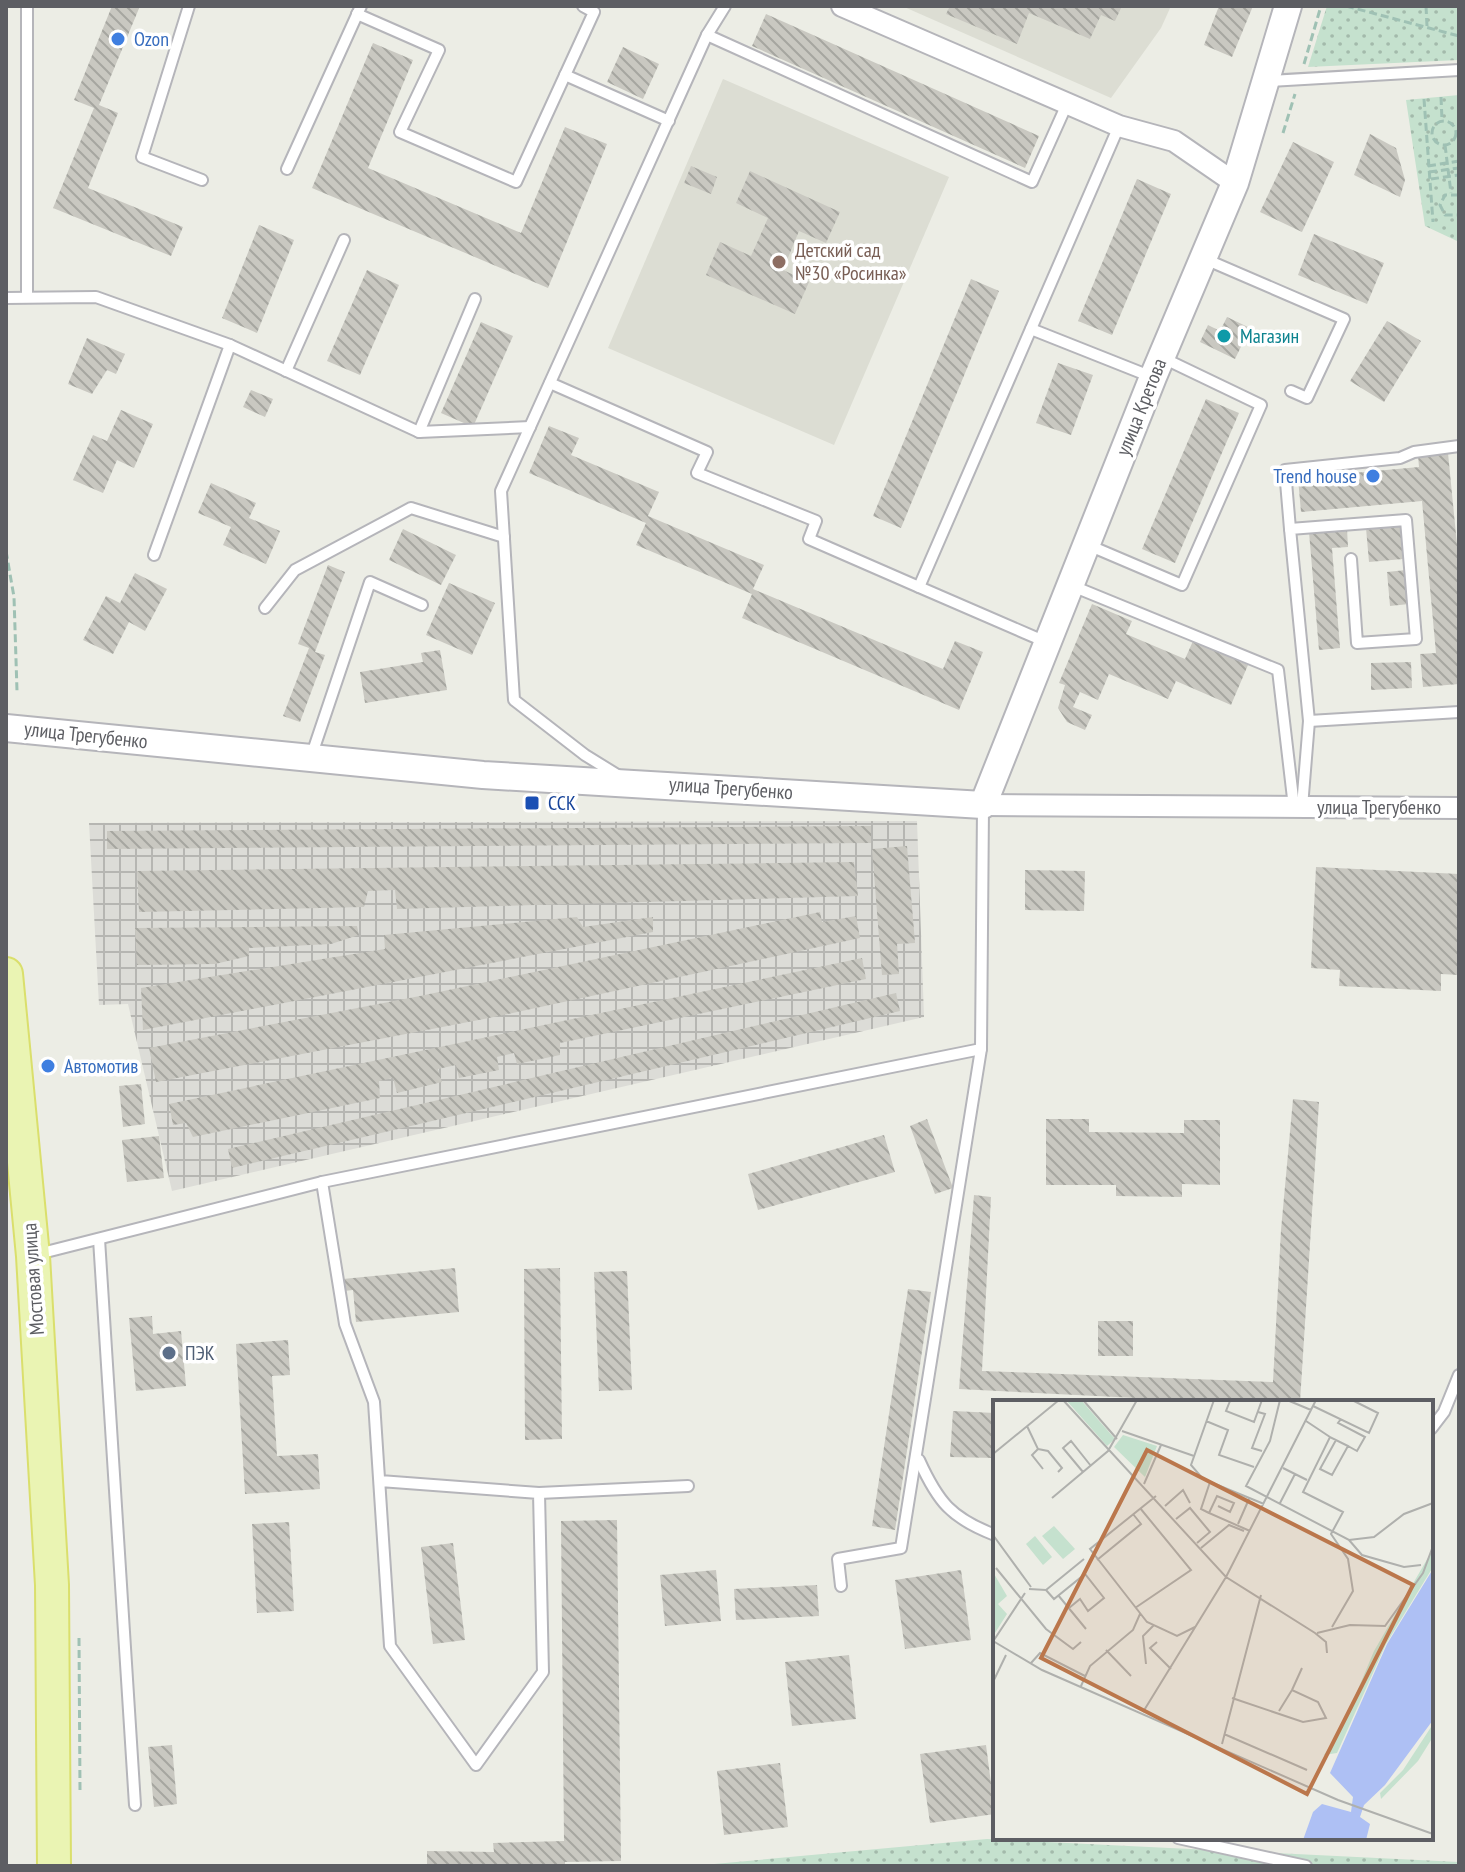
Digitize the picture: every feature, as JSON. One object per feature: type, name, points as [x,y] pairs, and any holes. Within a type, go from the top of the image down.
[{"type":"main road","name":"Мостовая улица","points":[[6,974],[33,1256],[52,1585],[54,1866]]},
{"type":"street","points":[[842,6],[1119,126],[1174,141],[1235,183]]},
{"type":"street","name":"улица Кретова","points":[[983,805],[1157,367],[1235,183],[1288,6]]},
{"type":"street","name":"улица Трегубенко","points":[[6,728],[483,775],[628,781],[983,805],[1459,808]]},
{"type":"lane","points":[[27,6],[27,296]]},
{"type":"lane","points":[[189,6],[142,157],[202,180]]},
{"type":"lane","points":[[287,169],[359,10],[439,50],[400,132],[516,182],[594,12],[583,6]]},
{"type":"lane","points":[[628,781],[585,755],[514,700],[501,491],[707,35],[725,6]]},
{"type":"lane","points":[[707,35],[1032,182],[1067,104]]},
{"type":"lane","points":[[1268,81],[1459,70]]},
{"type":"lane","points":[[565,75],[669,121]]},
{"type":"lane","points":[[919,587],[1119,126]]},
{"type":"lane","points":[[286,371],[344,240]]},
{"type":"lane","points":[[1203,258],[1344,319],[1307,398],[1291,391]]},
{"type":"lane","points":[[6,298],[96,297],[230,345],[419,432],[530,427]]},
{"type":"lane","points":[[419,432],[475,299]]},
{"type":"lane","points":[[1031,329],[1157,367],[1261,405],[1182,585],[1086,544]]},
{"type":"lane","points":[[154,555],[230,345]]},
{"type":"lane","points":[[550,383],[707,452],[697,473],[816,521],[809,539],[1047,642]]},
{"type":"lane","points":[[1298,807],[1309,721],[1285,470],[1400,458],[1414,452],[1459,446]]},
{"type":"lane","points":[[265,608],[295,570],[411,508],[504,537]]},
{"type":"lane","points":[[1290,529],[1406,520],[1416,639],[1357,643],[1351,559]]},
{"type":"lane","points":[[311,759],[370,582],[422,605]]},
{"type":"lane","points":[[1070,585],[1278,670],[1298,807]]},
{"type":"lane","points":[[1309,721],[1459,712]]},
{"type":"lane","points":[[841,1586],[838,1559],[901,1548],[919,1458],[981,1049],[983,805]]},
{"type":"lane","points":[[33,1256],[322,1182],[981,1049]]},
{"type":"lane","points":[[322,1182],[345,1324],[374,1402],[390,1646],[476,1765],[543,1672],[539,1493]]},
{"type":"lane","points":[[99,1239],[135,1805]]},
{"type":"lane","points":[[1433,1426],[1444,1412],[1459,1375]]},
{"type":"lane","points":[[919,1458],[933,1490],[963,1523],[993,1534]]},
{"type":"lane","points":[[380,1481],[539,1493],[688,1486]]},
{"type":"lane","points":[[1187,1840],[1306,1866]]},
{"type":"path","points":[[1346,6],[1459,36]]},
{"type":"path","points":[[1426,6],[1427,27]]},
{"type":"path","points":[[1441,97],[1442,120]]},
{"type":"path","points":[[1424,99],[1433,222]]},
{"type":"path","points":[[1442,120],[1450,122],[1457,131],[1454,140],[1445,145],[1436,143],[1432,134],[1435,124],[1442,120]]},
{"type":"path","points":[[1426,135],[1432,134]]},
{"type":"path","points":[[1445,145],[1451,193]]},
{"type":"path","points":[[1428,166],[1459,161]]},
{"type":"path","points":[[1429,172],[1459,168]]},
{"type":"path","points":[[1430,179],[1459,175]]},
{"type":"path","points":[[1440,206],[1442,197],[1451,193],[1459,195]]},
{"type":"path","points":[[1432,207],[1440,206]]},
{"type":"path","points":[[1440,206],[1449,217],[1459,215]]},
{"type":"path","points":[[6,551],[14,597],[17,691]]},
{"type":"shaded area","points":[[902,6],[1171,6],[1161,28],[1111,98]]},
{"type":"shaded area","name":"Детский сад №30 «Росинка»","points":[[723,79],[949,177],[834,445],[608,348]]},
{"type":"shaded area","points":[[917,821],[924,1017],[172,1191],[128,1004],[99,1005],[89,823]]},
{"type":"green space","points":[[1327,6],[1459,6],[1459,60],[1308,67]]},
{"type":"green space","points":[[1459,95],[1458,256],[1457,241],[1425,226],[1406,100]]},
{"type":"green space","points":[[987,1839],[1459,1862],[1459,1866],[692,1866]]},
{"type":"building","points":[[112,6],[140,6],[99,105],[118,113],[88,188],[183,227],[171,256],[53,208],[94,108],[74,100]]},
{"type":"building","points":[[950,6],[1122,6],[1115,21],[1101,15],[1090,39],[1029,13],[1017,44],[946,14]]},
{"type":"building","points":[[1219,6],[1253,6],[1232,57],[1204,45]]},
{"type":"building","points":[[766,14],[1039,136],[1025,168],[752,46]]},
{"type":"building","points":[[373,43],[413,60],[368,168],[521,233],[565,127],[607,144],[548,288],[312,188]]},
{"type":"building","points":[[623,47],[659,64],[643,99],[607,82]]},
{"type":"building","points":[[1370,134],[1396,148],[1405,180],[1400,197],[1354,175]]},
{"type":"building","points":[[1293,142],[1334,162],[1302,232],[1260,212]]},
{"type":"building","points":[[691,166],[717,177],[711,194],[684,183]]},
{"type":"building","points":[[750,171],[840,212],[826,243],[799,231],[783,270],[809,282],[795,314],[706,275],[720,242],[751,256],[768,218],[736,203]]},
{"type":"building","points":[[1137,179],[1171,194],[1112,335],[1078,321]]},
{"type":"building","points":[[259,225],[294,240],[257,333],[222,318]]},
{"type":"building","points":[[1314,234],[1384,263],[1367,304],[1298,275]]},
{"type":"building","points":[[367,270],[399,285],[360,375],[327,361]]},
{"type":"building","points":[[971,279],[999,291],[901,528],[873,516]]},
{"type":"building","name":"Магазин","points":[[1227,317],[1250,328],[1235,359],[1200,342],[1208,325],[1220,331]]},
{"type":"building","points":[[1387,321],[1421,341],[1384,402],[1350,381]]},
{"type":"building","points":[[481,322],[513,336],[473,427],[441,413]]},
{"type":"building","points":[[87,338],[125,354],[116,374],[107,370],[92,394],[68,384]]},
{"type":"building","points":[[1058,363],[1093,375],[1071,435],[1036,423]]},
{"type":"building","points":[[251,390],[273,399],[265,417],[243,407]]},
{"type":"building","points":[[1206,399],[1239,413],[1175,563],[1142,549]]},
{"type":"building","points":[[121,410],[153,424],[134,468],[117,460],[103,493],[73,480],[93,435],[107,441]]},
{"type":"building","points":[[549,426],[579,438],[571,455],[659,492],[648,516],[764,565],[753,589],[943,669],[955,641],[983,652],[959,710],[742,618],[752,594],[636,545],[646,523],[529,473]]},
{"type":"building","points":[[1448,453],[1459,565],[1459,684],[1423,687],[1420,654],[1436,653],[1422,501],[1301,512],[1298,478],[1419,467],[1418,456]]},
{"type":"building","points":[[211,483],[256,503],[249,518],[280,531],[266,564],[223,545],[231,527],[198,513]]},
{"type":"building","points":[[1400,525],[1403,559],[1369,562],[1366,528]]},
{"type":"building","points":[[403,529],[456,555],[441,585],[389,560]]},
{"type":"building","points":[[1347,529],[1348,547],[1332,548],[1340,648],[1319,650],[1309,532]]},
{"type":"building","points":[[328,565],[345,572],[315,652],[325,655],[300,722],[283,716],[309,648],[298,644]]},
{"type":"building","points":[[1406,570],[1409,604],[1390,606],[1387,572]]},
{"type":"building","points":[[135,573],[167,589],[145,631],[129,622],[113,654],[83,640],[106,596],[120,603]]},
{"type":"building","points":[[449,583],[495,603],[472,655],[426,635]]},
{"type":"building","points":[[1092,604],[1132,621],[1126,634],[1185,659],[1193,641],[1248,665],[1231,705],[1176,681],[1168,699],[1109,674],[1098,700],[1080,692],[1073,707],[1092,715],[1085,730],[1067,722],[1058,708],[1065,685],[1059,683]]},
{"type":"building","points":[[440,650],[447,690],[365,703],[360,672],[423,662],[421,653]]},
{"type":"building","points":[[1411,662],[1412,688],[1371,690],[1371,663]]},
{"type":"building","points":[[871,826],[871,843],[107,849],[107,831]]},
{"type":"building","points":[[907,846],[915,943],[897,944],[899,974],[882,975],[872,849]]},
{"type":"building","points":[[854,862],[858,896],[397,909],[395,890],[368,891],[364,907],[139,912],[137,871]]},
{"type":"building","points":[[1316,867],[1459,874],[1459,975],[1441,974],[1441,991],[1339,986],[1340,970],[1311,968]]},
{"type":"building","points":[[1025,870],[1085,871],[1084,911],[1025,910]]},
{"type":"building","points":[[820,912],[822,922],[856,916],[860,938],[489,1018],[156,1082],[149,1048],[420,996]]},
{"type":"building","points":[[577,917],[583,927],[653,917],[653,932],[143,1030],[141,988],[385,949],[384,935]]},
{"type":"building","points":[[357,926],[359,935],[331,944],[249,948],[249,956],[215,964],[137,965],[135,928]]},
{"type":"building","points":[[862,958],[866,979],[560,1043],[560,1055],[517,1064],[514,1053],[497,1057],[499,1070],[459,1078],[456,1065],[438,1069],[442,1082],[397,1093],[393,1078],[379,1081],[380,1098],[193,1137],[186,1123],[173,1125],[169,1104]]},
{"type":"building","points":[[896,993],[900,1011],[232,1168],[228,1149]]},
{"type":"building","points":[[141,1084],[145,1124],[123,1127],[119,1086]]},
{"type":"building","points":[[1293,1099],[1319,1102],[1300,1400],[1176,1400],[959,1389],[974,1195],[991,1197],[982,1371],[1273,1382],[1281,1230]]},
{"type":"building","points":[[927,1119],[953,1188],[935,1194],[910,1126]]},
{"type":"building","points":[[1046,1119],[1089,1119],[1089,1132],[1184,1133],[1184,1120],[1220,1120],[1220,1185],[1182,1184],[1182,1197],[1116,1196],[1116,1185],[1046,1185]]},
{"type":"building","points":[[884,1135],[895,1172],[758,1210],[748,1174]]},
{"type":"building","points":[[159,1136],[164,1178],[127,1182],[122,1140]]},
{"type":"building","points":[[455,1268],[459,1312],[356,1322],[353,1290],[344,1291],[343,1279]]},
{"type":"building","points":[[560,1268],[562,1439],[525,1440],[524,1269]]},
{"type":"building","points":[[627,1271],[632,1390],[599,1391],[594,1272]]},
{"type":"building","points":[[908,1289],[931,1292],[895,1530],[872,1526]]},
{"type":"building","points":[[152,1316],[153,1334],[181,1331],[186,1386],[136,1391],[129,1318]]},
{"type":"building","points":[[1098,1321],[1133,1321],[1133,1356],[1098,1356]]},
{"type":"building","points":[[288,1340],[290,1375],[272,1376],[277,1456],[318,1454],[320,1489],[245,1494],[236,1344]]},
{"type":"building","points":[[953,1411],[993,1413],[993,1458],[950,1457]]},
{"type":"building","points":[[617,1520],[621,1861],[565,1862],[565,1866],[427,1866],[427,1851],[494,1852],[493,1843],[564,1841],[561,1521]]},
{"type":"building","points":[[289,1522],[294,1611],[257,1613],[252,1524]]},
{"type":"building","points":[[453,1543],[465,1640],[433,1644],[421,1547]]},
{"type":"building","points":[[716,1570],[721,1621],[665,1626],[660,1575]]},
{"type":"building","points":[[961,1570],[971,1640],[905,1649],[895,1580]]},
{"type":"building","points":[[817,1585],[819,1616],[736,1620],[734,1589]]},
{"type":"building","points":[[849,1655],[856,1719],[792,1726],[785,1662]]},
{"type":"building","points":[[172,1745],[177,1804],[154,1807],[148,1747]]},
{"type":"building","points":[[986,1745],[993,1814],[930,1823],[920,1754]]},
{"type":"building","points":[[780,1763],[788,1827],[724,1835],[717,1771]]},
{"type":"place","name":"Ozon","points":[[118,39]]},
{"type":"place","name":"Детский сад №30 «Росинка»","points":[[779,262]]},
{"type":"place","name":"Магазин","points":[[1224,336]]},
{"type":"place","name":"Trend house","points":[[1373,476]]},
{"type":"place","name":"ССК","points":[[532,803]]},
{"type":"place","name":"Автомотив","points":[[48,1066]]},
{"type":"place","name":"ПЭК","points":[[169,1353]]}]
